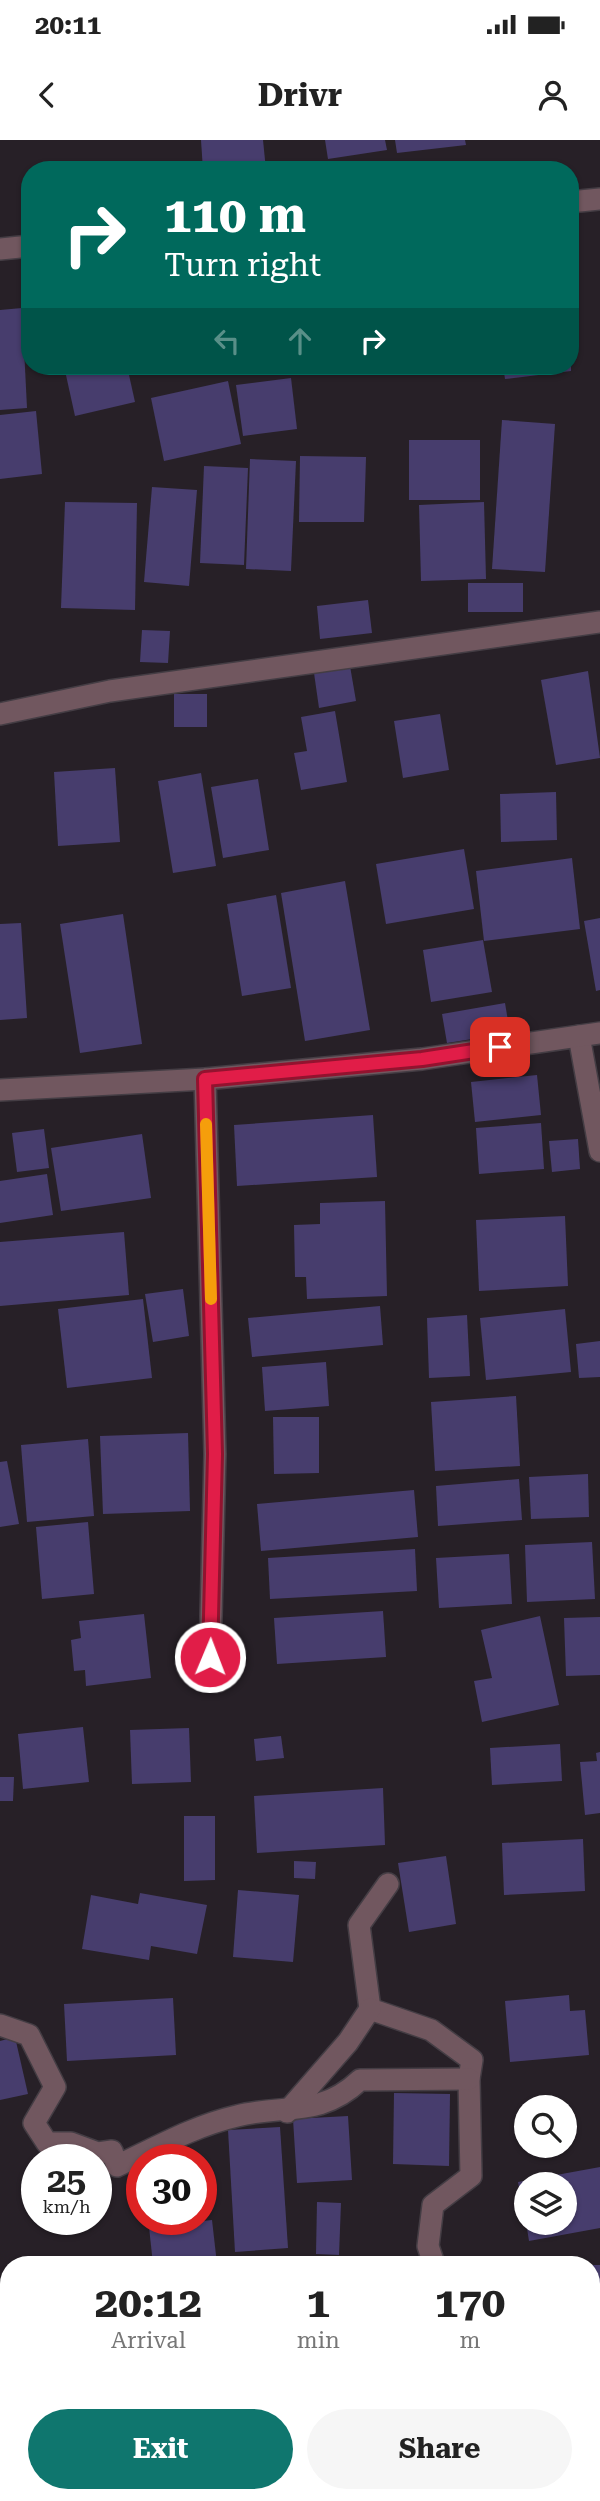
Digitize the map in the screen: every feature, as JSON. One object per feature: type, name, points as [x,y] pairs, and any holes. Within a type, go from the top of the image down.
[{"type":"street","points":[[579,201],[600,199]]},
{"type":"street","points":[[0,248],[21,247]]},
{"type":"street","points":[[0,714],[110,691],[600,622]]},
{"type":"street","points":[[0,1090],[205,1079],[422,1059],[590,1035],[600,1151]]},
{"type":"street","points":[[205,1079],[215,1454],[210,1657]]},
{"type":"street","points":[[287,2112],[348,2042],[370,2009],[359,1925],[388,1884]]},
{"type":"street","points":[[370,2009],[431,2030],[472,2060],[469,2079],[471,2176],[433,2205],[428,2246],[431,2256]]},
{"type":"street","points":[[0,2025],[29,2035],[55,2087],[34,2123],[47,2143],[71,2143],[98,2153],[112,2151],[117,2166],[180,2134],[240,2115],[287,2112],[342,2097],[360,2080],[469,2079]]},
{"type":"building","points":[[201,140],[263,140],[265,161],[202,161]]},
{"type":"building","points":[[325,140],[385,140],[387,150],[328,159]]},
{"type":"building","points":[[395,140],[465,140],[466,145],[397,153]]},
{"type":"building","points":[[21,308],[21,375],[25,375],[27,408],[0,410],[0,310]]},
{"type":"building","points":[[66,375],[129,375],[135,402],[75,416]]},
{"type":"building","points":[[504,375],[538,375],[505,379]]},
{"type":"building","points":[[291,378],[297,429],[243,436],[236,385]]},
{"type":"building","points":[[228,381],[241,444],[164,461],[151,398]]},
{"type":"building","points":[[36,411],[42,474],[0,479],[0,415]]},
{"type":"building","points":[[502,420],[555,424],[545,572],[492,569]]},
{"type":"building","points":[[409,440],[480,440],[480,500],[409,500]]},
{"type":"building","points":[[300,456],[366,457],[364,522],[299,522]]},
{"type":"building","points":[[250,459],[296,461],[291,571],[246,569]]},
{"type":"building","points":[[204,466],[248,468],[244,565],[200,563]]},
{"type":"building","points":[[152,487],[197,490],[189,586],[144,582]]},
{"type":"building","points":[[65,502],[137,503],[135,610],[61,608]]},
{"type":"building","points":[[484,502],[486,579],[421,581],[419,505]]},
{"type":"building","points":[[468,583],[523,583],[523,612],[468,612]]},
{"type":"building","points":[[368,600],[372,633],[320,639],[317,606]]},
{"type":"building","points":[[142,630],[170,631],[168,663],[140,662]]},
{"type":"building","points":[[350,666],[356,701],[319,708],[314,673]]},
{"type":"building","points":[[588,671],[600,758],[556,765],[541,680]]},
{"type":"building","points":[[174,694],[207,694],[207,727],[174,727]]},
{"type":"building","points":[[335,711],[347,782],[301,790],[294,753],[307,751],[301,717]]},
{"type":"building","points":[[440,714],[449,770],[403,778],[394,721]]},
{"type":"building","points":[[115,768],[120,842],[58,846],[54,772]]},
{"type":"building","points":[[201,773],[216,866],[173,873],[158,781]]},
{"type":"building","points":[[258,779],[269,850],[223,858],[211,787]]},
{"type":"building","points":[[556,792],[557,840],[501,842],[500,794]]},
{"type":"building","points":[[464,849],[474,909],[386,924],[376,864]]},
{"type":"building","points":[[572,858],[580,929],[484,941],[476,871]]},
{"type":"building","points":[[345,881],[370,1030],[305,1041],[281,893]]},
{"type":"building","points":[[276,895],[291,988],[242,996],[227,904]]},
{"type":"building","points":[[123,914],[142,1044],[80,1053],[60,924]]},
{"type":"building","points":[[600,918],[600,990],[596,991],[584,921]]},
{"type":"building","points":[[21,923],[27,1018],[0,1020],[0,924]]},
{"type":"building","points":[[483,940],[492,992],[431,1002],[423,950]]},
{"type":"building","points":[[505,1003],[510,1033],[447,1043],[442,1014]]},
{"type":"building","points":[[537,1075],[541,1115],[475,1122],[471,1082]]},
{"type":"building","points":[[373,1115],[377,1177],[237,1186],[234,1125]]},
{"type":"building","points":[[541,1123],[544,1169],[479,1174],[476,1128]]},
{"type":"building","points":[[44,1129],[49,1168],[17,1172],[12,1133]]},
{"type":"building","points":[[142,1134],[151,1198],[61,1211],[51,1148]]},
{"type":"building","points":[[578,1139],[580,1169],[552,1172],[549,1141]]},
{"type":"building","points":[[47,1174],[53,1215],[0,1223],[0,1181]]},
{"type":"building","points":[[385,1201],[387,1296],[307,1299],[306,1277],[295,1277],[294,1225],[320,1224],[320,1203]]},
{"type":"building","points":[[565,1216],[568,1286],[479,1291],[476,1220]]},
{"type":"building","points":[[124,1232],[129,1295],[0,1306],[0,1242]]},
{"type":"building","points":[[183,1289],[189,1336],[153,1342],[145,1294]]},
{"type":"building","points":[[143,1299],[152,1378],[67,1388],[58,1309]]},
{"type":"building","points":[[380,1306],[383,1345],[252,1357],[248,1318]]},
{"type":"building","points":[[565,1309],[571,1372],[486,1380],[480,1318]]},
{"type":"building","points":[[467,1315],[470,1376],[429,1378],[427,1318]]},
{"type":"building","points":[[600,1341],[600,1377],[579,1378],[576,1344]]},
{"type":"building","points":[[326,1362],[329,1406],[265,1411],[262,1367]]},
{"type":"building","points":[[516,1396],[520,1466],[435,1471],[431,1402]]},
{"type":"building","points":[[273,1417],[319,1417],[319,1473],[274,1474]]},
{"type":"building","points":[[188,1433],[190,1511],[103,1514],[100,1436]]},
{"type":"building","points":[[88,1439],[94,1516],[27,1522],[21,1445]]},
{"type":"building","points":[[7,1461],[19,1524],[0,1527],[0,1462]]},
{"type":"building","points":[[588,1474],[589,1517],[531,1519],[529,1477]]},
{"type":"building","points":[[519,1479],[522,1520],[438,1526],[436,1486]]},
{"type":"building","points":[[414,1490],[418,1537],[261,1551],[257,1504]]},
{"type":"building","points":[[88,1522],[94,1594],[42,1599],[36,1527]]},
{"type":"building","points":[[592,1542],[595,1599],[527,1602],[525,1545]]},
{"type":"building","points":[[415,1549],[417,1591],[270,1599],[268,1558]]},
{"type":"building","points":[[509,1554],[512,1604],[439,1608],[436,1558]]},
{"type":"building","points":[[383,1611],[386,1657],[277,1664],[274,1618]]},
{"type":"building","points":[[144,1614],[151,1678],[86,1686],[85,1670],[74,1671],[71,1640],[81,1638],[79,1621]]},
{"type":"building","points":[[540,1616],[559,1705],[482,1722],[474,1681],[492,1678],[481,1630]]},
{"type":"building","points":[[600,1617],[600,1675],[566,1676],[564,1618]]},
{"type":"building","points":[[83,1727],[89,1782],[23,1789],[18,1734]]},
{"type":"building","points":[[189,1728],[191,1782],[132,1784],[130,1730]]},
{"type":"building","points":[[281,1736],[284,1758],[256,1761],[254,1739]]},
{"type":"building","points":[[560,1744],[562,1781],[492,1785],[490,1748]]},
{"type":"building","points":[[600,1752],[600,1813],[585,1815],[580,1762],[597,1761],[596,1753]]},
{"type":"building","points":[[0,1777],[14,1777],[13,1801],[0,1801]]},
{"type":"building","points":[[383,1788],[385,1845],[257,1853],[254,1796]]},
{"type":"building","points":[[184,1816],[215,1816],[215,1880],[184,1881]]},
{"type":"building","points":[[583,1839],[585,1891],[504,1895],[502,1843]]},
{"type":"building","points":[[446,1856],[456,1924],[409,1932],[398,1863]]},
{"type":"building","points":[[294,1861],[316,1862],[315,1879],[294,1878]]},
{"type":"building","points":[[238,1890],[299,1895],[293,1962],[233,1957]]},
{"type":"building","points":[[140,1893],[207,1905],[197,1954],[151,1946],[149,1960],[82,1949],[91,1895],[138,1904]]},
{"type":"building","points":[[569,1995],[570,2011],[585,2010],[589,2055],[510,2062],[505,2001]]},
{"type":"building","points":[[173,1998],[176,2055],[67,2061],[64,2004]]},
{"type":"building","points":[[15,2037],[28,2094],[0,2100],[0,2041]]},
{"type":"building","points":[[394,2093],[450,2094],[449,2166],[393,2164]]},
{"type":"building","points":[[348,2116],[352,2180],[297,2183],[293,2119]]},
{"type":"building","points":[[280,2127],[288,2248],[235,2252],[228,2130]]},
{"type":"building","points":[[600,2167],[600,2228],[577,2232],[577,2172],[573,2172]]},
{"type":"building","points":[[317,2202],[341,2203],[339,2255],[316,2254]]},
{"type":"building","points":[[150,2235],[214,2235],[216,2256],[152,2256]]},
{"type":"building","points":[[528,2235],[562,2235],[529,2241]]},
{"type":"slow traffic","points":[[206,1124],[211,1299]]},
{"type":"route","points":[[210,1657],[215,1454],[205,1079],[422,1059],[500,1047]]}]
